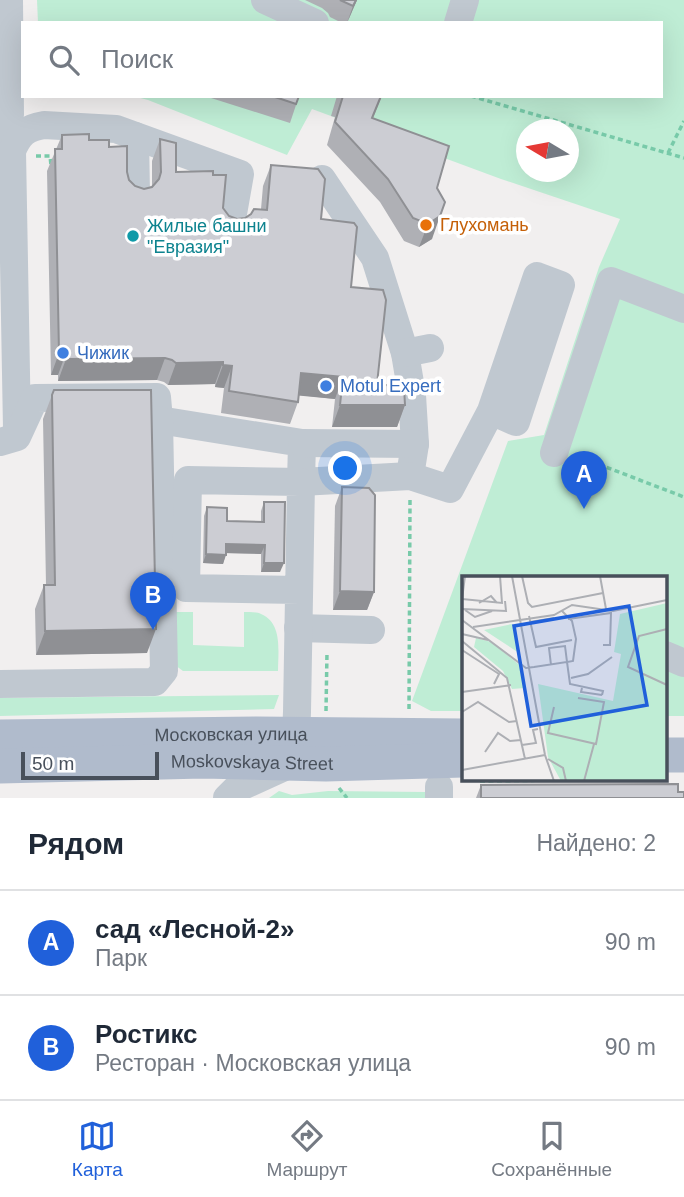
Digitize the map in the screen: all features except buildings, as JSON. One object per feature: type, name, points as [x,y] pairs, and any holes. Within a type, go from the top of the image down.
[{"type":"main road","name":"Московская улица","points":[[0,737],[293,749],[462,736]]},
{"type":"main road","points":[[666,738],[684,738]]},
{"type":"main road","name":"Moskovskaya Street","points":[[0,766],[203,761],[293,749],[462,775]]},
{"type":"main road","points":[[666,755],[684,755]]},
{"type":"street","points":[[0,147],[10,114],[9,0]]},
{"type":"street","points":[[265,0],[311,21]]},
{"type":"street","points":[[459,21],[465,0]]},
{"type":"street","points":[[9,439],[12,151],[22,133],[32,127],[44,125],[116,129],[240,174],[231,225]]},
{"type":"street","points":[[135,136],[136,194]]},
{"type":"street","points":[[322,179],[375,258],[418,351],[412,395],[415,444],[410,476]]},
{"type":"street","points":[[554,453],[611,281],[684,309]]},
{"type":"street","points":[[0,684],[155,682],[163,671],[157,397],[35,398],[9,439]]},
{"type":"street","points":[[299,590],[186,588],[188,480],[301,482],[410,476],[450,489],[491,411]]},
{"type":"street","points":[[159,420],[302,443],[415,444]]},
{"type":"street","points":[[228,798],[236,789],[293,749],[302,443]]},
{"type":"street","points":[[298,628],[372,630]]},
{"type":"street","points":[[666,655],[684,663]]},
{"type":"path","points":[[478,98],[684,158]]},
{"type":"path","points":[[668,153],[684,121]]},
{"type":"path","points":[[30,157],[50,156],[51,171]]},
{"type":"path","points":[[554,453],[598,464],[684,497]]},
{"type":"path","points":[[409,708],[410,476]]},
{"type":"path","points":[[326,711],[327,629]]},
{"type":"path","points":[[528,780],[528,788]]},
{"type":"path","points":[[579,780],[579,788]]},
{"type":"path","points":[[628,780],[628,788]]},
{"type":"green space","points":[[37,0],[684,0],[684,716],[666,716],[666,576],[462,576],[462,711],[431,711],[412,701],[508,441],[544,435],[599,267],[620,219],[501,179],[312,109],[287,155],[140,98],[663,98],[663,21],[38,21]]},
{"type":"green space","points":[[171,612],[193,612],[193,645],[244,647],[244,612],[261,614],[268,618],[276,631],[278,671],[183,671],[175,665]]},
{"type":"green space","points":[[279,695],[274,709],[0,716],[0,698]]},
{"type":"green space","points":[[279,791],[292,795],[328,791],[426,792],[425,798],[269,798]]},
{"type":"place","name":"Глухомань","points":[[426,225]]},
{"type":"place","name":"Жилые башни \"Евразия\"","points":[[133,236]]},
{"type":"place","name":"Чижик","points":[[63,353]]},
{"type":"place","name":"Motul Expert","points":[[326,386]]},
{"type":"place","name":"сад «Лесной-2»","points":[[584,509]]},
{"type":"place","name":"Ростикс","points":[[153,630]]}]
